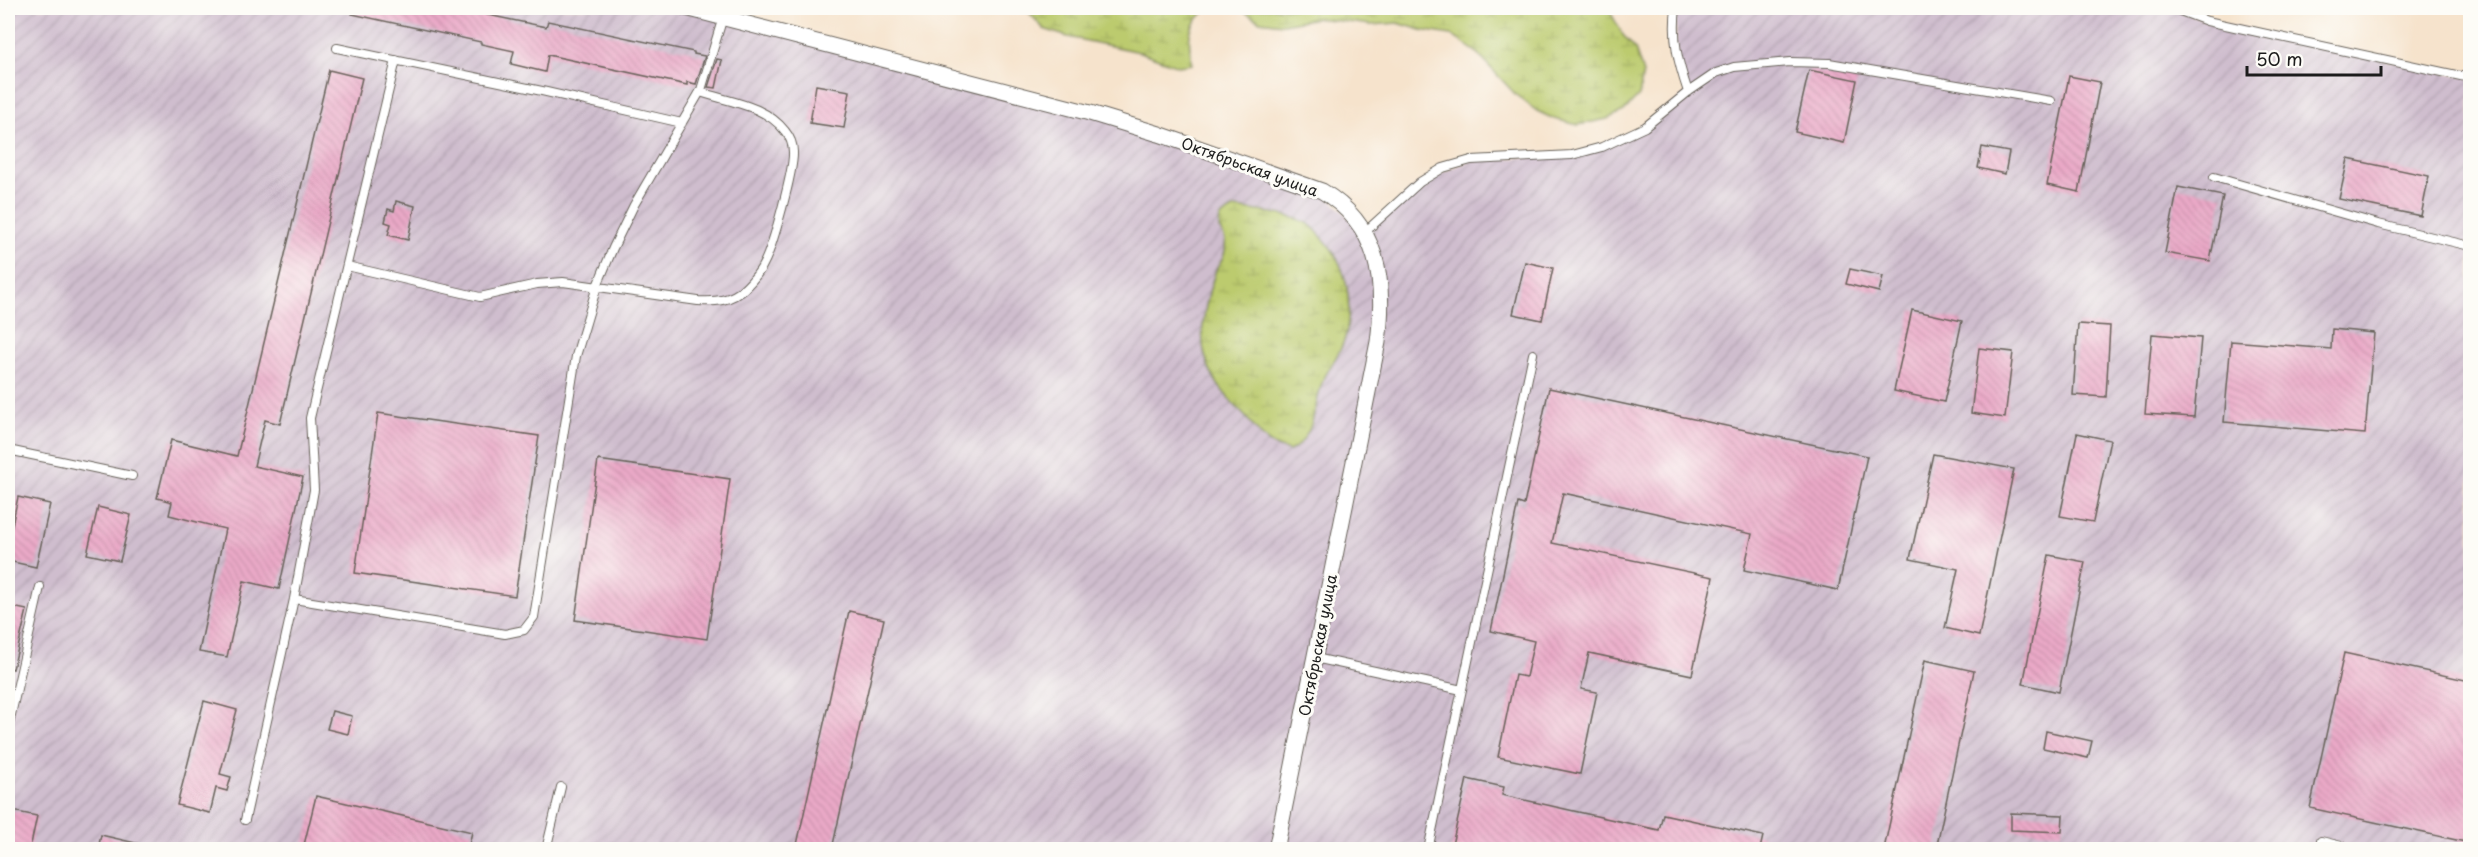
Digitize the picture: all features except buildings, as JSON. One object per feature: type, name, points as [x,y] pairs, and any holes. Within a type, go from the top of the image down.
[{"type":"street","name":"Октябрьская улица","points":[[686,8],[1090,113],[1180,141],[1322,191],[1338,201],[1365,232],[1376,259],[1381,285],[1382,314],[1276,849]]},
{"type":"lane","points":[[1676,8],[1674,26],[1676,56],[1688,92]]},
{"type":"lane","points":[[2172,8],[2207,21],[2470,78]]},
{"type":"lane","points":[[294,599],[505,634],[524,630],[534,617],[576,356],[597,286],[633,206],[700,92],[723,17]]},
{"type":"lane","points":[[337,48],[682,123]]},
{"type":"lane","points":[[245,820],[294,599],[314,490],[310,418],[396,60]]},
{"type":"lane","points":[[1365,232],[1420,182],[1443,168],[1471,160],[1572,155],[1602,147],[1645,127],[1688,92],[1716,73],[1734,67],[1803,61],[1846,65],[2051,101]]},
{"type":"lane","points":[[347,266],[480,297],[537,284],[563,282],[698,301],[717,302],[733,297],[745,288],[765,262],[789,180],[793,155],[792,144],[787,133],[773,117],[758,109],[700,92]]},
{"type":"lane","points":[[2214,177],[2378,225],[2470,246]]},
{"type":"lane","points":[[1428,849],[1533,354]]},
{"type":"lane","points":[[8,450],[132,476]]},
{"type":"lane","points":[[8,728],[40,587]]},
{"type":"lane","points":[[1315,658],[1462,690]]},
{"type":"lane","points":[[546,849],[561,787]]},
{"type":"lane","points":[[2321,841],[2358,849]]},
{"type":"shaded area","points":[[8,8],[686,8],[1090,113],[1322,191],[1365,232],[1420,182],[1471,160],[1572,155],[1626,138],[1688,92],[1676,56],[1676,8],[2172,8],[2207,21],[2470,78],[2470,849],[8,849]]},
{"type":"green space","points":[[1025,8],[1209,8],[1196,20],[1190,32],[1192,64],[1178,66],[1140,52],[1068,37],[1044,29]]},
{"type":"green space","points":[[1238,8],[1608,8],[1623,35],[1635,49],[1643,73],[1639,96],[1624,111],[1607,119],[1578,125],[1554,119],[1537,111],[1516,95],[1476,52],[1451,35],[1398,23],[1371,25],[1317,18],[1283,24],[1260,21]]},
{"type":"green space","points":[[1235,208],[1282,215],[1309,224],[1337,257],[1346,283],[1349,310],[1345,338],[1322,383],[1309,430],[1305,438],[1290,451],[1267,441],[1218,385],[1206,360],[1203,321],[1216,270],[1225,253],[1225,238],[1219,229],[1220,217]]}]
